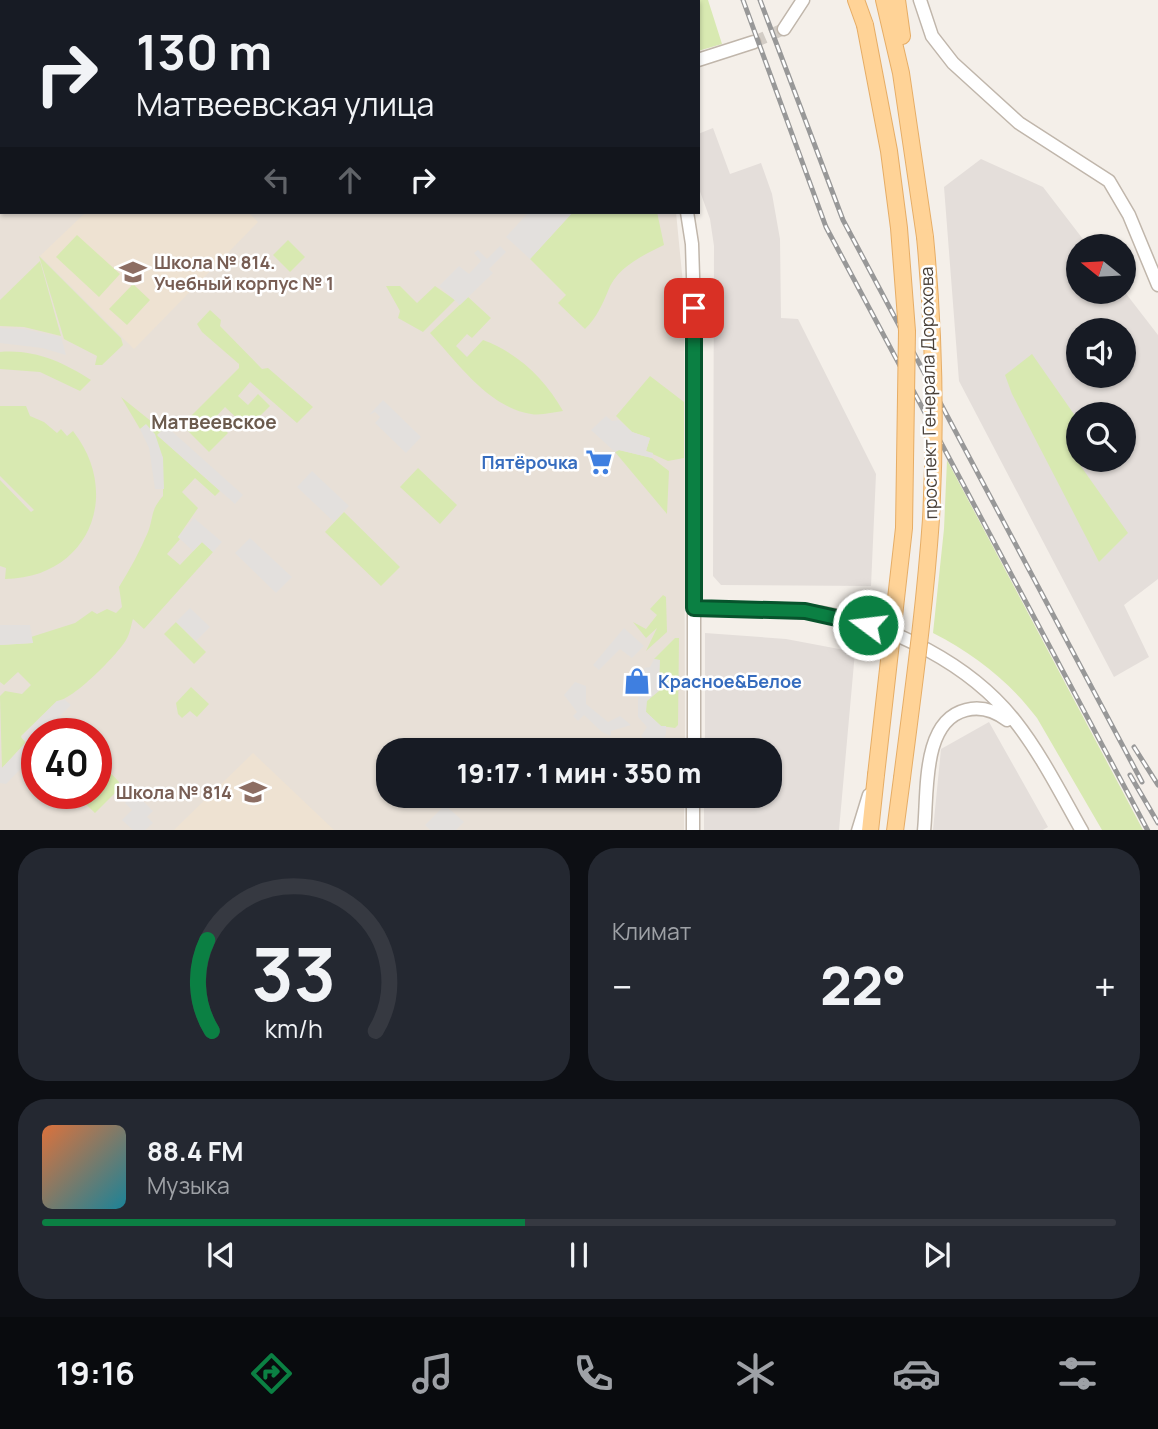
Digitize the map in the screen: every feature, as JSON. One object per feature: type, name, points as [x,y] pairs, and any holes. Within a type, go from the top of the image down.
[{"type":"main road","name":"проспект Генерала Дорохова","points":[[858,0],[889,151],[899,228],[907,331],[904,528],[870,830]]},
{"type":"main road","name":"проспект Генерала Дорохова","points":[[884,0],[901,73],[925,237],[932,324],[931,517],[923,610],[895,830]]},
{"type":"main road","points":[[897,0],[923,184],[925,237]]},
{"type":"main road","points":[[902,778],[904,830]]},
{"type":"street","points":[[784,29],[803,0]]},
{"type":"street","points":[[920,0],[932,36],[953,63],[1019,123],[1109,181],[1129,215],[1158,285]]},
{"type":"street","points":[[700,59],[754,43]]},
{"type":"street","points":[[687,214],[693,273],[694,738]]},
{"type":"street","points":[[694,608],[805,611],[868,625],[904,639],[957,668],[990,694],[1026,736],[1081,830]]},
{"type":"street","points":[[924,830],[933,746],[941,727],[951,716],[972,708],[985,709],[998,713],[1026,736]]},
{"type":"street","points":[[858,830],[876,775]]},
{"type":"street","points":[[693,808],[693,830]]},
{"type":"shaded area","points":[[713,128],[730,174],[761,163],[772,194],[780,239],[781,318],[798,319],[876,474],[871,586],[721,585],[713,576],[714,246],[710,219],[700,192],[700,133]]},
{"type":"shaded area","points":[[981,159],[1043,187],[1079,234],[1066,234],[1066,304],[1134,304],[1158,335],[1158,579],[1124,605],[1149,657],[1114,677],[959,381],[944,187]]},
{"type":"shaded area","points":[[0,214],[676,214],[684,294],[685,738],[376,738],[376,808],[684,808],[684,830],[0,830]]},
{"type":"shaded area","name":"Школа № 814. Учебный корпус № 1","points":[[84,214],[250,214],[258,222],[134,349],[40,256]]},
{"type":"shaded area","points":[[527,214],[571,214],[530,259],[506,237]]},
{"type":"shaded area","points":[[500,246],[506,252],[489,269],[493,273],[460,305],[439,286],[459,266],[469,274],[481,261],[474,253],[478,250],[487,259]]},
{"type":"shaded area","points":[[0,328],[24,329],[61,337],[66,355],[42,348],[0,343]]},
{"type":"shaded area","points":[[383,400],[421,437],[406,453],[375,423],[380,417],[375,412],[369,415]]},
{"type":"shaded area","points":[[606,416],[612,421],[619,420],[632,432],[650,438],[646,451],[653,453],[652,458],[619,450],[615,452],[591,430]]},
{"type":"shaded area","points":[[146,424],[155,434],[163,458],[164,489],[155,489],[149,448],[140,429]]},
{"type":"shaded area","points":[[166,426],[243,495],[235,504],[157,435]]},
{"type":"shaded area","points":[[312,471],[349,506],[334,522],[297,487]]},
{"type":"shaded area","points":[[194,518],[222,542],[213,552],[202,542],[193,551],[178,537]]},
{"type":"shaded area","points":[[250,538],[292,577],[276,593],[235,553]]},
{"type":"shaded area","points":[[190,608],[210,627],[196,641],[176,622]]},
{"type":"shaded area","points":[[0,625],[30,625],[33,643],[0,645]]},
{"type":"shaded area","points":[[624,628],[644,646],[632,658],[620,649],[599,670],[593,665]]},
{"type":"shaded area","points":[[705,633],[786,639],[855,652],[839,830],[704,830],[704,808],[782,808],[782,738],[705,738]]},
{"type":"shaded area","points":[[654,659],[660,660],[659,691],[647,701],[646,712],[661,726],[666,726],[665,738],[641,736],[647,727],[638,717],[638,698],[644,690],[644,668],[650,667]]},
{"type":"shaded area","points":[[575,682],[586,686],[586,704],[608,722],[620,716],[631,725],[611,731],[611,736],[602,732],[584,715],[578,721],[573,716],[577,712],[564,695]]},
{"type":"shaded area","points":[[65,700],[71,705],[60,718],[40,718],[57,701]]},
{"type":"shaded area","points":[[989,722],[1048,827],[1043,830],[933,830],[941,749]]},
{"type":"shaded area","points":[[21,748],[21,769],[6,784],[0,783],[0,766],[2,768]]},
{"type":"shaded area","name":"Школа № 814","points":[[253,753],[334,830],[174,830]]},
{"type":"shaded area","points":[[135,793],[153,811],[147,817],[153,823],[145,830],[133,830],[122,820],[132,810],[125,803]]},
{"type":"shaded area","points":[[442,808],[448,808],[464,822],[456,830],[430,830],[425,825]]},
{"type":"green space","points":[[700,0],[708,0],[722,44],[700,50]]},
{"type":"green space","points":[[571,214],[657,214],[664,245],[639,258],[617,276],[596,315],[585,329],[558,303],[566,295],[530,259]]},
{"type":"green space","points":[[77,235],[120,274],[99,297],[56,257]]},
{"type":"green space","points":[[288,240],[305,257],[290,272],[273,255]]},
{"type":"green space","points":[[39,256],[121,338],[123,345],[102,365],[95,365],[97,356],[64,339]]},
{"type":"green space","points":[[40,261],[61,336],[24,327],[0,326],[0,300]]},
{"type":"green space","points":[[133,284],[150,300],[127,325],[109,309]]},
{"type":"green space","points":[[386,286],[400,286],[417,303],[435,286],[455,300],[423,332],[398,318],[400,311]]},
{"type":"green space","points":[[468,297],[491,318],[472,338],[467,334],[456,346],[467,357],[483,340],[508,352],[539,378],[563,411],[531,414],[501,403],[475,382],[430,333]]},
{"type":"green space","points":[[210,310],[221,320],[220,326],[262,369],[268,368],[313,407],[297,423],[250,382],[238,396],[248,405],[258,394],[270,406],[252,424],[245,426],[225,407],[214,419],[228,433],[209,452],[182,425],[239,368],[239,364],[202,332],[197,324]]},
{"type":"green space","points":[[0,352],[25,353],[48,358],[91,380],[80,391],[40,372],[0,369]]},
{"type":"green space","points":[[1032,354],[1066,403],[1066,472],[1085,472],[1128,533],[1099,562],[1012,394],[1005,375]]},
{"type":"green space","points":[[650,376],[684,402],[684,458],[668,461],[646,451],[650,438],[632,432],[616,416]]},
{"type":"green space","points":[[121,397],[162,430],[158,436],[220,491],[215,496],[195,478],[182,492],[198,508],[178,537],[180,539],[167,554],[180,565],[202,542],[213,552],[144,629],[133,619],[121,647],[94,676],[73,693],[57,701],[40,718],[21,718],[21,747],[2,768],[0,696],[5,691],[22,694],[31,685],[18,672],[4,685],[0,682],[0,645],[33,643],[31,637],[75,623],[92,611],[97,614],[107,609],[116,613],[122,607],[119,587],[142,546],[154,510],[163,496],[163,458],[146,425],[140,429]]},
{"type":"green space","points":[[0,406],[26,406],[30,416],[44,422],[57,433],[61,429],[67,436],[73,431],[88,456],[95,481],[95,506],[89,529],[76,549],[58,564],[34,575],[5,579],[6,568],[0,566],[0,480],[31,512],[34,510],[0,476]]},
{"type":"green space","points":[[619,450],[652,458],[669,471],[667,514],[615,452]]},
{"type":"green space","points":[[947,460],[1143,830],[1102,830],[1037,718],[1015,692],[963,650],[933,633],[944,529]]},
{"type":"green space","points":[[418,468],[457,505],[440,524],[400,487]]},
{"type":"green space","points":[[344,512],[400,567],[381,586],[325,532]]},
{"type":"green space","points":[[663,595],[666,597],[667,632],[646,651],[657,628],[646,638],[633,622],[646,629],[657,615],[650,609]]},
{"type":"green space","points":[[176,622],[206,652],[194,664],[164,634]]},
{"type":"green space","points":[[675,638],[679,638],[678,725],[675,728],[661,726],[646,712],[646,701],[651,696],[659,660],[654,659]]},
{"type":"green space","points":[[191,687],[209,704],[197,717],[190,711],[182,718],[178,714],[176,703]]},
{"type":"green space","points":[[112,775],[119,782],[118,790],[112,796]]},
{"type":"tunnel","points":[[754,42],[784,29]]},
{"type":"railway","points":[[743,0],[826,227],[1147,830]]},
{"type":"railway","points":[[760,0],[843,220],[1142,782]]},
{"type":"railway","points":[[1134,747],[1158,785]]},
{"type":"railway","points":[[1130,775],[1158,823]]},
{"type":"place","name":"Школа № 814. Учебный корпус № 1","points":[[133,272]]},
{"type":"place","name":"Пятёрочка","points":[[599,462]]},
{"type":"place","name":"Красное&Белое","points":[[637,681]]},
{"type":"place","name":"Школа № 814","points":[[253,792]]},
{"type":"district","name":"Матвеевское","points":[[214,422]]},
{"type":"route","points":[[694,308],[694,608],[787,609],[842,617],[868,625]]}]
